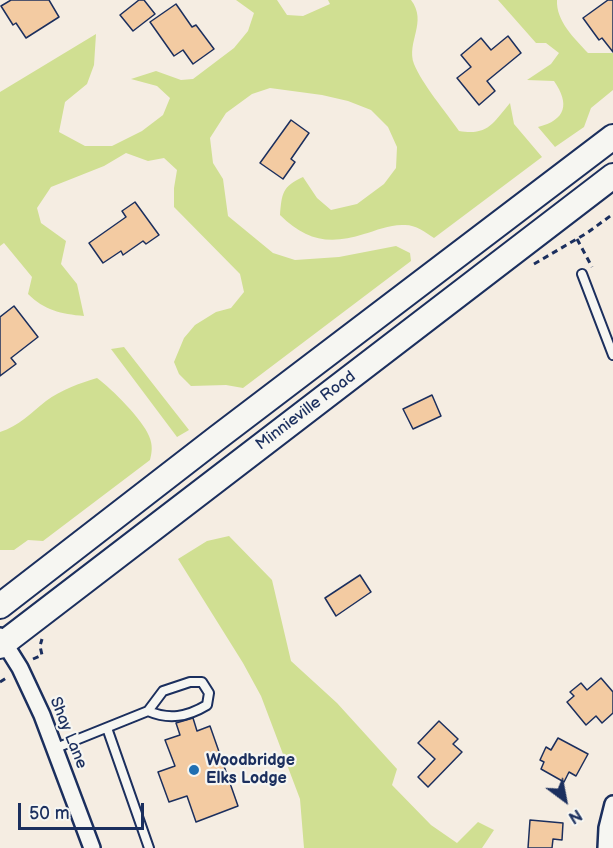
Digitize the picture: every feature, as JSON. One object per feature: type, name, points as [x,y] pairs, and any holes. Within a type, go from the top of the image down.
[{"type":"main road","name":"Minnieville Road","points":[[0,606],[613,137]]},
{"type":"main road","name":"Minnieville Road","points":[[2,642],[613,176]]},
{"type":"street","name":"Shay Lane","points":[[2,642],[42,715],[92,848]]},
{"type":"street","points":[[606,848],[607,828],[613,804]]},
{"type":"lane","points":[[582,274],[613,355]]},
{"type":"lane","points":[[56,748],[148,711],[164,691],[190,682],[202,682],[209,693],[207,705],[173,717],[166,718],[148,711]]},
{"type":"lane","points":[[107,728],[149,848]]},
{"type":"green space","points":[[236,0],[277,0],[287,15],[303,16],[330,4],[328,0],[411,0],[418,16],[412,56],[414,64],[428,89],[459,131],[483,130],[494,122],[510,103],[514,124],[542,157],[434,238],[417,228],[400,225],[340,239],[319,238],[299,230],[280,215],[284,192],[291,184],[303,177],[317,198],[331,210],[357,204],[384,184],[396,168],[397,147],[388,127],[371,110],[348,101],[270,88],[252,94],[226,113],[210,138],[213,163],[223,179],[228,216],[273,253],[295,260],[339,257],[396,246],[410,253],[411,261],[243,388],[226,385],[191,386],[179,374],[174,362],[184,338],[195,325],[216,312],[231,308],[244,292],[240,274],[174,207],[177,170],[164,158],[148,161],[126,153],[104,166],[51,187],[37,208],[41,223],[66,241],[61,264],[77,284],[84,316],[47,307],[28,294],[32,277],[4,243],[0,246],[0,92],[96,34],[94,65],[87,84],[65,102],[59,132],[85,146],[112,146],[142,131],[163,115],[170,98],[157,86],[131,79],[156,71],[181,80],[193,79],[234,48],[248,31],[254,13]]},
{"type":"green space","points":[[498,0],[557,0],[557,8],[563,22],[588,53],[613,53],[613,90],[591,108],[584,127],[555,147],[538,127],[555,120],[563,110],[559,89],[554,81],[527,80],[551,64],[559,53],[546,43],[536,43]]},
{"type":"green space","points":[[124,347],[189,430],[177,437],[111,349]]},
{"type":"green space","points":[[97,378],[111,389],[146,429],[152,445],[150,460],[43,541],[28,540],[14,550],[0,550],[0,432],[19,423],[58,393]]},
{"type":"green space","points":[[229,536],[272,580],[291,661],[337,703],[397,769],[392,785],[431,825],[457,843],[478,822],[494,830],[482,848],[304,848],[300,799],[261,696],[178,559],[207,541]]},
{"type":"building","points":[[11,0],[49,0],[59,17],[26,38],[16,23],[13,25],[1,6]]},
{"type":"building","points":[[139,0],[144,0],[155,14],[133,31],[120,15]]},
{"type":"building","points":[[608,0],[613,0],[613,52],[602,38],[599,40],[583,18]]},
{"type":"building","points":[[176,4],[192,27],[196,25],[214,49],[193,64],[183,50],[174,56],[150,22]]},
{"type":"building","points":[[508,36],[521,53],[487,81],[495,91],[479,105],[457,78],[471,67],[461,55],[481,38],[491,50]]},
{"type":"building","points":[[291,120],[309,133],[291,159],[295,162],[283,179],[260,163]]},
{"type":"building","points":[[135,202],[159,235],[146,244],[143,241],[123,255],[121,251],[103,263],[89,243],[126,217],[122,211]]},
{"type":"building","points":[[14,306],[38,337],[11,358],[16,364],[0,376],[0,317]]},
{"type":"building","points":[[432,395],[441,416],[413,429],[403,409]]},
{"type":"building","points":[[360,575],[371,592],[336,616],[325,598]]},
{"type":"building","points":[[601,678],[613,692],[613,713],[602,723],[596,716],[586,725],[567,702],[574,696],[570,692],[581,683],[587,690]]},
{"type":"building","name":"Woodbridge Elks Lodge","points":[[193,718],[197,731],[210,726],[238,806],[196,822],[187,796],[169,802],[158,772],[175,766],[165,740],[180,735],[176,723]]},
{"type":"building","points":[[439,721],[458,739],[453,744],[462,752],[428,787],[418,777],[435,759],[418,743]]},
{"type":"building","points":[[558,738],[588,754],[576,776],[569,772],[564,782],[541,769],[544,762],[540,760],[546,747],[551,750]]},
{"type":"building","points":[[530,820],[563,823],[562,840],[553,839],[552,848],[528,848]]},
{"type":"place","name":"Woodbridge Elks Lodge","points":[[194,770]]}]
